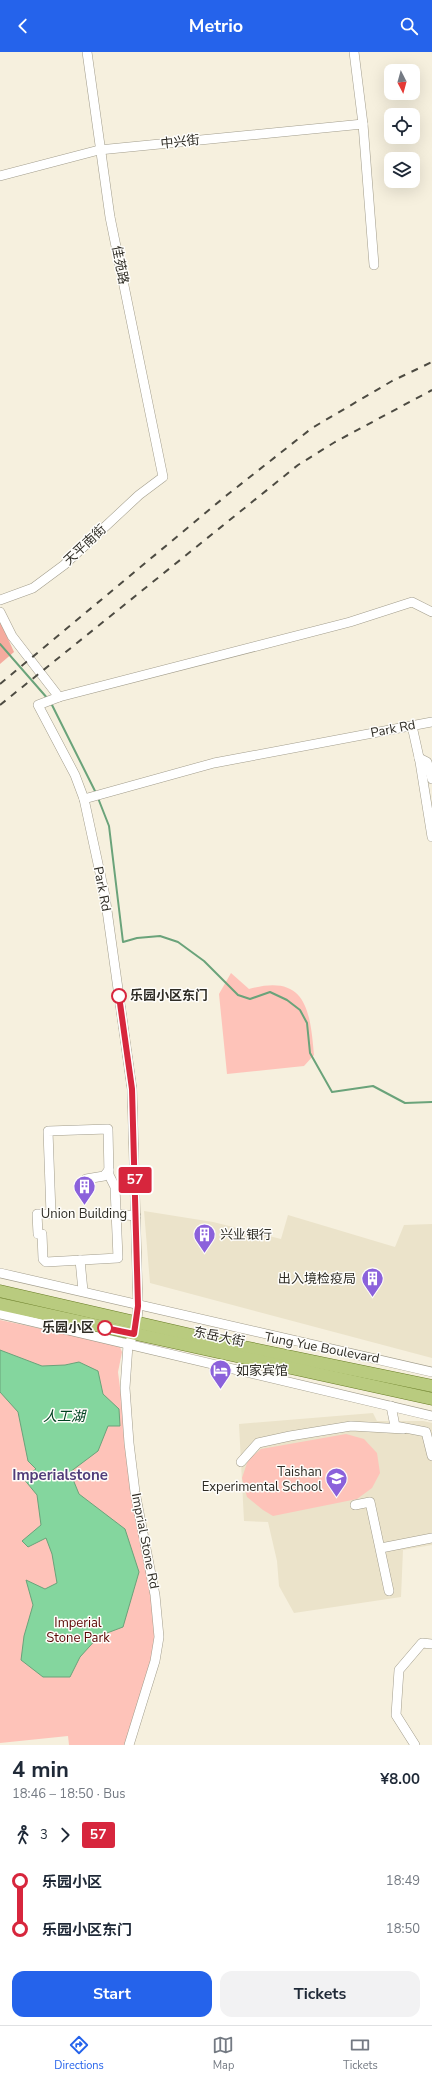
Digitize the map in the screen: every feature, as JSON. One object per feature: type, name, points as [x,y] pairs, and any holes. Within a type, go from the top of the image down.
[{"type":"main road","points":[[0,1291],[137,1322]]},
{"type":"main road","name":"东岳大街","points":[[0,1304],[432,1398]]},
{"type":"main road","name":"Tung Yue Boulevard","points":[[137,1322],[244,1347],[432,1386]]},
{"type":"street","name":"佳苑路","points":[[87,52],[110,217],[163,477]]},
{"type":"street","points":[[354,52],[363,124],[374,264]]},
{"type":"street","name":"中兴街","points":[[0,176],[100,150],[363,124]]},
{"type":"street","name":"天平南街","points":[[0,600],[33,588],[64,565],[139,495],[163,477]]},
{"type":"street","points":[[87,799],[38,705],[56,698],[350,622],[412,602],[432,612]]},
{"type":"street","points":[[0,612],[12,636],[56,698]]},
{"type":"street","name":"Park Rd","points":[[134,1334],[137,1322],[138,1306],[132,1089],[105,896],[87,799],[214,764],[432,722]]},
{"type":"street","points":[[412,726],[419,758],[432,837]]},
{"type":"street","points":[[419,758],[427,762],[432,779]]},
{"type":"street","points":[[108,1129],[109,1170],[109,1175],[115,1186],[118,1258],[46,1262],[43,1259],[42,1234],[38,1234],[37,1214],[51,1214],[48,1132],[108,1129]]},
{"type":"street","points":[[86,1179],[104,1176],[109,1170]]},
{"type":"street","points":[[116,1214],[136,1216]]},
{"type":"street","points":[[80,1260],[82,1291]]},
{"type":"street","points":[[0,1273],[82,1291],[138,1306],[432,1372]]},
{"type":"street","points":[[0,1314],[432,1416]]},
{"type":"street","name":"Imprial Stone Rd","points":[[129,1745],[155,1661],[159,1637],[155,1596],[141,1527],[129,1443],[125,1388],[128,1345],[134,1334]]},
{"type":"street","points":[[391,1406],[399,1428]]},
{"type":"street","points":[[241,1462],[258,1443],[351,1426],[417,1429],[426,1432],[432,1456]]},
{"type":"street","points":[[355,1505],[370,1502],[389,1591]]},
{"type":"street","points":[[381,1548],[432,1538]]},
{"type":"street","points":[[415,1745],[396,1715],[399,1670],[422,1643],[432,1644]]},
{"type":"shaded area","points":[[0,621],[14,652],[0,664]]},
{"type":"shaded area","points":[[144,1211],[213,1222],[281,1239],[288,1215],[395,1247],[404,1225],[432,1224],[432,1358],[150,1283]]},
{"type":"shaded area","name":"Taishan Experimental School","points":[[373,1413],[377,1421],[423,1421],[432,1423],[432,1545],[403,1550],[401,1597],[294,1613],[279,1586],[277,1561],[268,1522],[244,1521],[239,1424]]},
{"type":"green space","points":[[231,973],[249,989],[268,985],[283,986],[294,991],[301,999],[307,1010],[314,1055],[304,1066],[227,1074],[219,994]]},
{"type":"green space","name":"Imperial Stone Park","points":[[0,1320],[119,1345],[122,1352],[118,1372],[131,1473],[155,1613],[157,1645],[131,1745],[69,1745],[68,1736],[0,1743]]},
{"type":"green space","points":[[346,1434],[364,1439],[377,1453],[380,1473],[372,1488],[357,1499],[273,1516],[247,1497],[242,1478],[248,1460],[261,1449]]},
{"type":"water","name":"人工湖","points":[[0,1350],[42,1366],[65,1365],[79,1362],[98,1371],[103,1394],[119,1409],[120,1426],[108,1426],[98,1451],[70,1472],[79,1494],[125,1529],[139,1572],[123,1627],[99,1636],[80,1657],[70,1677],[43,1677],[21,1660],[24,1636],[33,1605],[26,1580],[45,1589],[57,1583],[52,1554],[46,1538],[28,1547],[22,1541],[41,1525],[37,1495],[23,1478],[36,1469],[28,1461],[18,1412],[0,1392]]},
{"type":"waterway","points":[[0,644],[48,699]]},
{"type":"waterway","points":[[51,703],[96,793]]},
{"type":"waterway","points":[[98,798],[109,826],[123,942],[137,938],[160,936],[178,942],[204,961],[238,995],[250,999],[270,992],[287,1000],[300,1010],[307,1023],[310,1053],[332,1092],[373,1086],[405,1103],[432,1102]]},
{"type":"railway","points":[[0,684],[227,495],[312,428],[392,381],[432,362]]},
{"type":"railway","points":[[0,705],[298,465],[335,442],[432,390]]},
{"type":"bus line","name":"57","points":[[105,1328],[134,1334],[137,1322],[138,1306],[132,1089],[119,996]]},
{"type":"place","name":"乐园小区东门","points":[[119,996]]},
{"type":"place","name":"Union Building","points":[[84,1206]]},
{"type":"place","name":"兴业银行","points":[[205,1254]]},
{"type":"place","name":"出入境检疫局","points":[[372,1298]]},
{"type":"place","name":"乐园小区","points":[[105,1328]]},
{"type":"place","name":"如家宾馆","points":[[220,1390]]},
{"type":"place","name":"Taishan Experimental School","points":[[337,1498]]},
{"type":"district","name":"Imperialstone","points":[[60,1475]]}]
